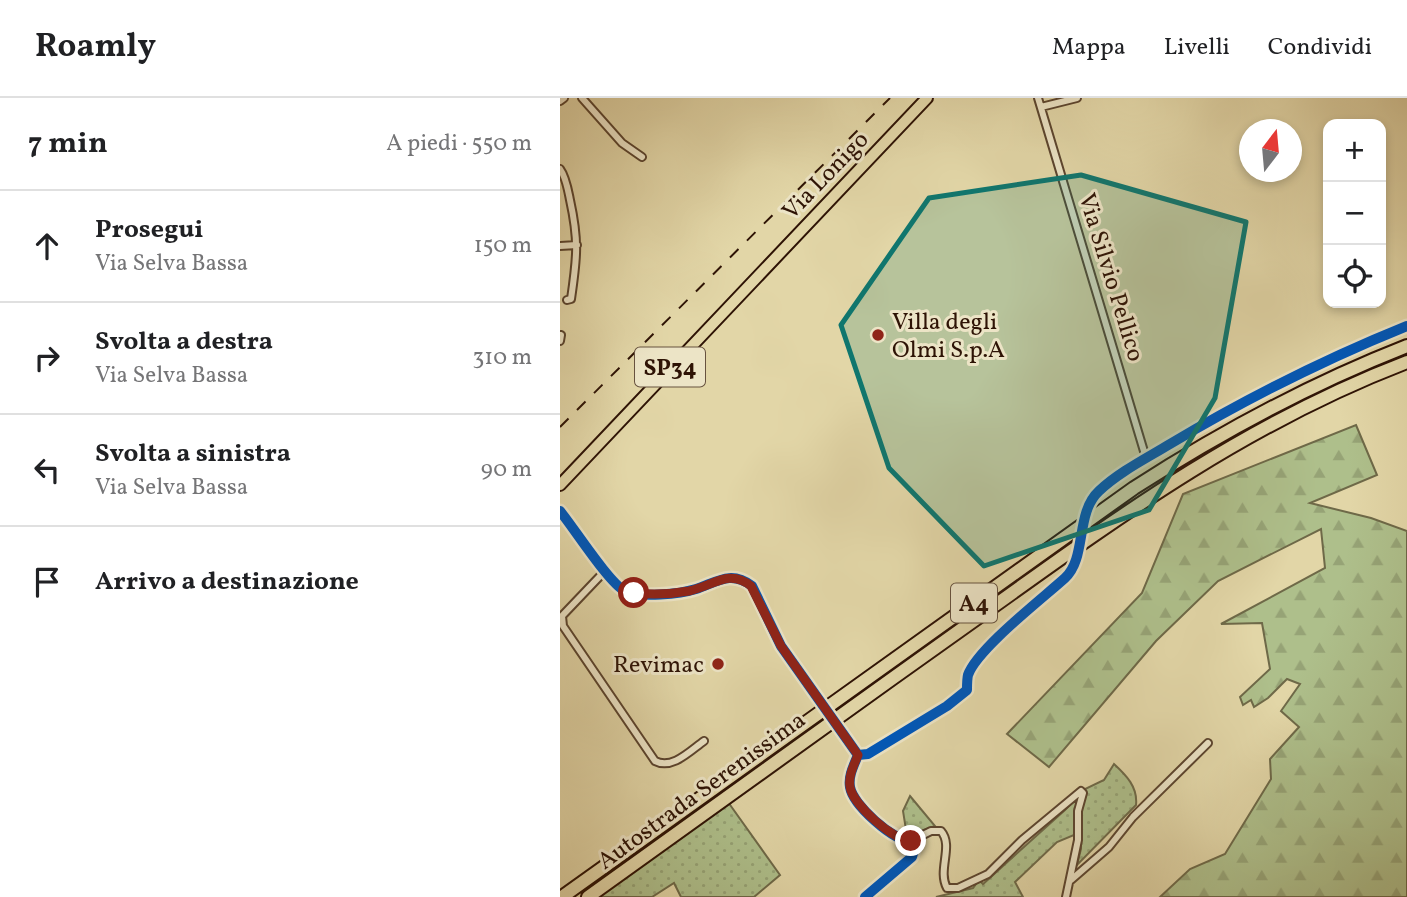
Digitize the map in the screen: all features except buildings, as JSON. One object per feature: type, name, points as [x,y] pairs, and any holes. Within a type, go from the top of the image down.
[{"type":"highway","name":"Autostrada Serenissima","points":[[562,897],[1134,488],[1209,441],[1274,405],[1338,374],[1407,346]]},
{"type":"highway","name":"Autostrada Serenissima","points":[[588,897],[1158,491],[1277,420],[1339,390],[1407,362]]},
{"type":"main road","name":"Via Lonigo","points":[[560,485],[927,98]]},
{"type":"street","points":[[582,98],[622,143],[642,157]]},
{"type":"street","name":"Via Silvio Pellico","points":[[1038,98],[1146,458]]},
{"type":"street","points":[[1041,107],[1077,98]]},
{"type":"street","points":[[560,169],[569,194],[578,245],[571,299],[567,300]]},
{"type":"street","points":[[560,246],[578,245]]},
{"type":"street","points":[[1086,511],[1100,489],[1146,458],[1243,403],[1407,326]]},
{"type":"street","points":[[560,341],[561,335]]},
{"type":"street","points":[[560,511],[618,586],[634,593],[684,592],[730,577],[746,581],[757,595],[781,646],[858,755]]},
{"type":"street","points":[[858,755],[868,754],[947,706],[967,690],[968,675],[977,661],[1018,619],[1068,575],[1075,561]]},
{"type":"street","points":[[603,566],[602,574],[562,616],[562,626],[655,761],[670,764],[704,741]]},
{"type":"street","points":[[1070,880],[1109,847],[1133,817],[1208,743]]},
{"type":"street","points":[[858,755],[850,779],[853,797],[863,809],[898,838],[911,841],[931,831],[940,831],[946,839],[943,874],[947,888],[958,888],[988,874],[1022,840],[1081,791],[1083,793],[1078,811],[1078,840],[1066,897]]},
{"type":"street","points":[[865,897],[912,857],[914,850],[911,841]]},
{"type":"highlighted area","points":[[1081,175],[1246,222],[1215,398],[1149,510],[984,566],[889,468],[841,325],[929,198]]},
{"type":"green space","points":[[1356,425],[1377,475],[1310,503],[1371,518],[1407,531],[1407,897],[1160,897],[1190,869],[1225,854],[1271,779],[1270,759],[1299,727],[1281,711],[1300,684],[1287,679],[1268,698],[1254,707],[1251,700],[1243,705],[1240,697],[1270,669],[1262,623],[1221,624],[1325,568],[1321,529],[1218,581],[1156,641],[1049,767],[1007,734],[1142,593],[1183,494]]},
{"type":"green space","points":[[1114,764],[1133,787],[1136,805],[1077,865],[1081,832],[1057,842],[1015,882],[1023,897],[936,897],[973,888],[979,880],[983,884],[1085,789],[1104,780]]},
{"type":"green space","points":[[910,796],[935,826],[907,836],[903,811]]},
{"type":"green space","points":[[728,802],[780,875],[754,897],[681,897],[674,883],[652,897],[594,897]]},
{"type":"railway","points":[[560,427],[890,98]]},
{"type":"cycle path","points":[[858,755],[868,754],[947,706],[967,690],[968,675],[984,652],[1072,569],[1087,511],[1092,500],[1107,484],[1124,471],[1257,396],[1316,366],[1407,326]]},
{"type":"cycle path","points":[[560,511],[601,567],[625,591],[650,595],[670,594],[731,578],[752,586],[781,646],[858,755],[850,779],[850,787],[858,803],[885,829],[911,841],[914,850],[912,857],[865,897]]},
{"type":"place","name":"Villa degli Olmi S.p.A","points":[[878,335]]},
{"type":"place","name":"Revimac","points":[[718,664]]},
{"type":"route","points":[[634,593],[684,592],[730,577],[746,581],[763,606],[781,646],[858,755],[850,779],[853,797],[875,820],[898,838],[911,841]]}]
